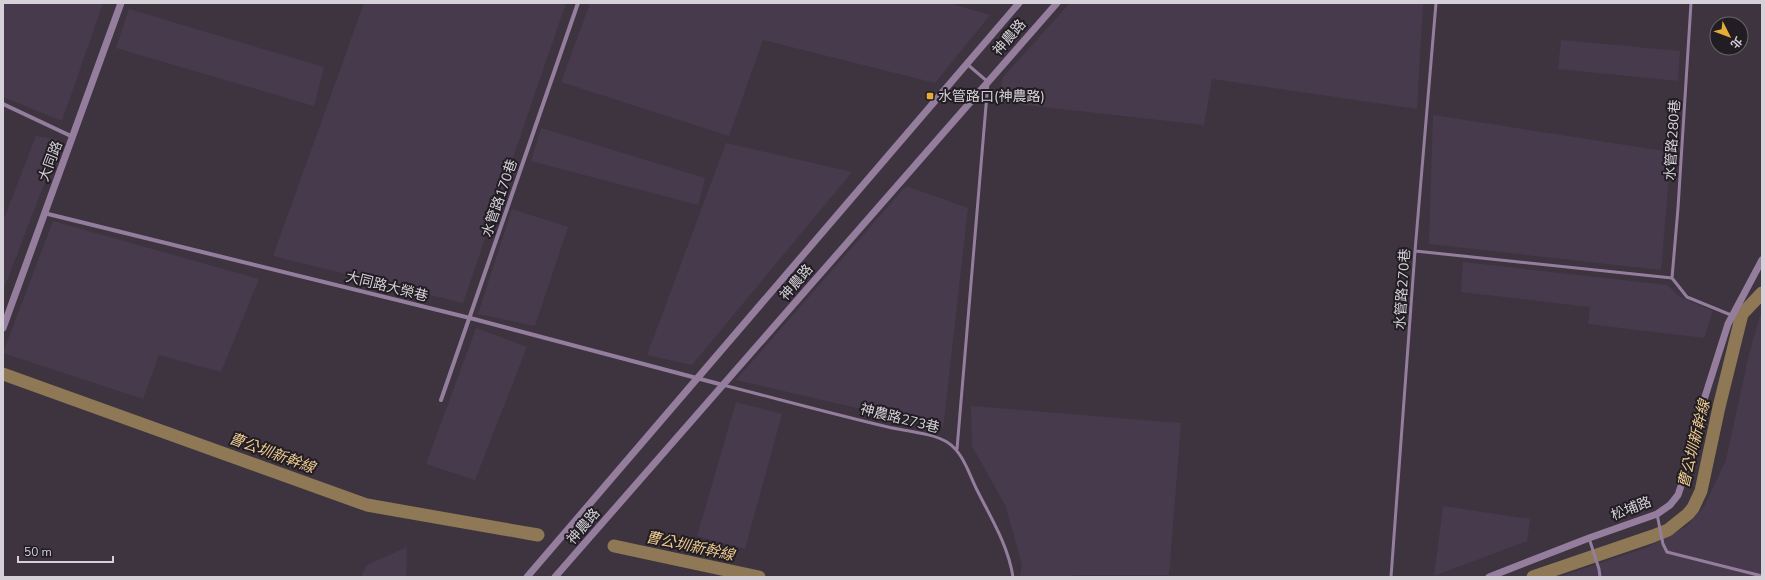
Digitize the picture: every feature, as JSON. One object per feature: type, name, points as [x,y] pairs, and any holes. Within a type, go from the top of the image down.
[{"type":"street","name":"大同路","points":[[3,328],[121,3]]},
{"type":"street","name":"水管路170巷","points":[[441,400],[578,3]]},
{"type":"street","name":"神農路","points":[[527,577],[1019,3]]},
{"type":"street","name":"神農路","points":[[555,577],[1057,3]]},
{"type":"street","points":[[3,104],[73,137]]},
{"type":"street","name":"大同路大榮巷","points":[[44,213],[470,318],[723,385]]},
{"type":"street","name":"松埔路","points":[[1489,577],[1589,538],[1658,517],[1670,505],[1678,495],[1683,480],[1702,406],[1728,324],[1761,263]]},
{"type":"lane","name":"水管路270巷","points":[[1391,577],[1415,251],[1436,3]]},
{"type":"lane","name":"水管路280巷","points":[[1672,278],[1691,3]]},
{"type":"lane","points":[[966,64],[988,82],[957,449],[999,533],[1013,577]]},
{"type":"lane","points":[[1415,251],[1672,278],[1687,297],[1732,315]]},
{"type":"lane","name":"神農路273巷","points":[[723,385],[936,438],[947,442],[957,449]]},
{"type":"lane","points":[[1658,517],[1663,544],[1667,552],[1762,576]]},
{"type":"lane","points":[[1589,538],[1599,568],[1600,577]]},
{"type":"shaded area","points":[[3,3],[103,3],[62,121],[3,97]]},
{"type":"shaded area","points":[[364,3],[566,3],[463,303],[273,256]]},
{"type":"shaded area","points":[[590,3],[949,3],[990,15],[935,83],[763,40],[729,136],[561,82]]},
{"type":"shaded area","points":[[1070,3],[1423,3],[1417,109],[1212,79],[1204,125],[998,102],[1003,77]]},
{"type":"shaded area","points":[[129,9],[324,67],[314,106],[116,48]]},
{"type":"shaded area","points":[[1561,40],[1680,51],[1678,81],[1558,69]]},
{"type":"shaded area","points":[[1433,115],[1671,152],[1661,270],[1429,244]]},
{"type":"shaded area","points":[[541,128],[705,178],[698,205],[531,161]]},
{"type":"shaded area","points":[[36,136],[61,140],[3,291],[3,221]]},
{"type":"shaded area","points":[[726,143],[852,172],[692,365],[647,355]]},
{"type":"shaded area","points":[[906,186],[968,208],[943,428],[736,380]]},
{"type":"shaded area","points":[[512,209],[568,227],[535,326],[478,314]]},
{"type":"shaded area","points":[[53,221],[259,279],[221,372],[159,355],[143,399],[3,353]]},
{"type":"shaded area","points":[[1463,262],[1667,285],[1680,297],[1713,311],[1704,338],[1588,324],[1590,307],[1461,292]]},
{"type":"shaded area","points":[[1762,315],[1762,577],[1559,577],[1648,547],[1687,526],[1705,505],[1726,460],[1749,354],[1760,316]]},
{"type":"shaded area","points":[[476,328],[527,347],[475,480],[426,464]]},
{"type":"shaded area","points":[[736,402],[782,414],[745,549],[697,536]]},
{"type":"shaded area","points":[[971,406],[1181,423],[1169,575],[1075,575],[1062,577],[1020,577],[1022,565],[1006,507],[972,446]]},
{"type":"shaded area","points":[[1443,506],[1530,519],[1527,541],[1434,576]]},
{"type":"shaded area","points":[[407,547],[406,577],[361,577],[367,565]]},
{"type":"waterway","name":"曹公圳新幹線","points":[[1533,577],[1668,530],[1688,514],[1693,508],[1701,491],[1719,407],[1742,314],[1762,293]]},
{"type":"waterway","name":"曹公圳新幹線","points":[[3,374],[367,505],[538,535]]},
{"type":"waterway","name":"曹公圳新幹線","points":[[614,546],[759,577]]},
{"type":"place","name":"水管路口(神農路)","points":[[930,96]]}]
